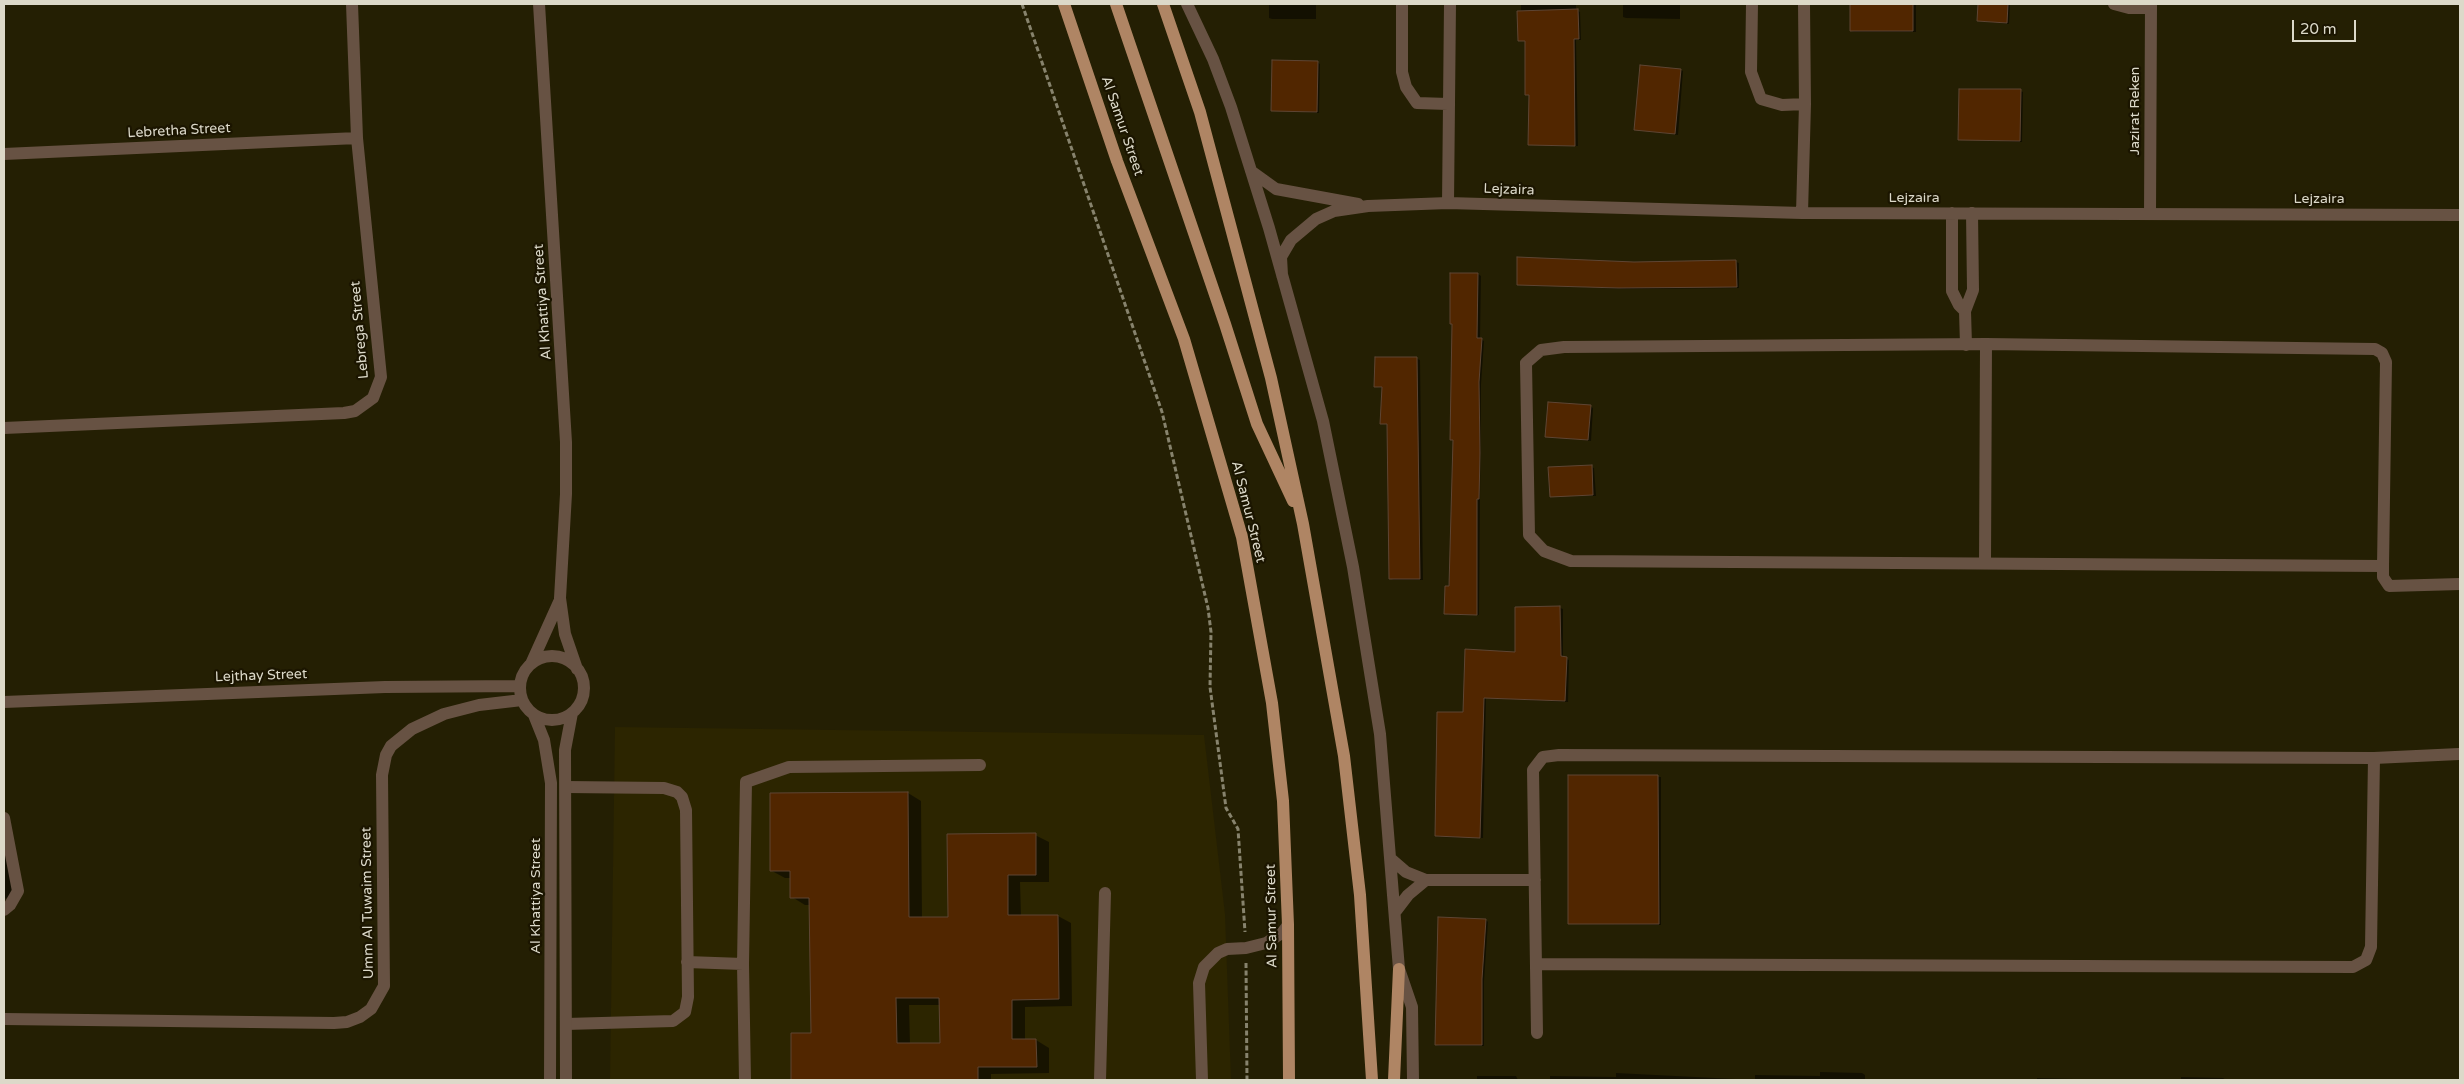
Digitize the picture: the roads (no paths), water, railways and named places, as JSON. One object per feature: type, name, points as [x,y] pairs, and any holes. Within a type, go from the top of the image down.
[{"type":"main road","name":"Al Samur Street","points":[[1064,4],[1117,161],[1184,339],[1242,537],[1273,713],[1283,801],[1288,925],[1289,1080]]},
{"type":"main road","points":[[1116,4],[1257,424],[1303,524]]},
{"type":"main road","points":[[1163,4],[1200,112],[1271,378],[1303,524],[1345,766],[1360,895],[1372,1080]]},
{"type":"main road","points":[[1394,1080],[1399,969]]},
{"type":"street","name":"Lebrega Street","points":[[4,428],[344,413],[365,406],[378,388],[380,377],[356,138],[352,4]]},
{"type":"street","name":"Al Khattiya Street","points":[[539,4],[566,442],[565,520],[560,598],[565,634],[577,669]]},
{"type":"street","points":[[1187,4],[1213,59],[1231,107],[1324,421],[1352,567],[1380,734],[1399,969],[1412,1007],[1413,1080]]},
{"type":"street","points":[[1402,4],[1402,72],[1406,87],[1417,103],[1448,104]]},
{"type":"street","points":[[1448,203],[1450,4]]},
{"type":"street","points":[[1752,4],[1752,72],[1761,99],[1782,105],[1805,104]]},
{"type":"street","points":[[1802,213],[1805,104],[1804,4]]},
{"type":"street","name":"Jazirat Reken","points":[[2114,4],[2129,8],[2151,6],[2150,214]]},
{"type":"street","name":"Lebretha Street","points":[[4,154],[356,138]]},
{"type":"street","name":"Lejzaira","points":[[1251,171],[1276,189],[1368,206]]},
{"type":"street","name":"Lejzaira","points":[[1282,275],[1281,257],[1291,240],[1316,220],[1334,211],[1368,206],[1448,203],[1802,213],[2460,214]]},
{"type":"street","points":[[1952,213],[1952,290],[1959,305],[1965,311]]},
{"type":"street","points":[[1966,345],[1965,311],[1973,290],[1972,214]]},
{"type":"street","points":[[1985,563],[1986,344]]},
{"type":"street","points":[[2383,566],[1570,561],[1544,551],[1529,535],[1526,363],[1542,350],[1564,347],[1986,344],[2375,349],[2382,353],[2386,362],[2383,577],[2389,586],[2460,584]]},
{"type":"street","name":"Al Khattiya Street","points":[[531,664],[560,598]]},
{"type":"street","points":[[566,1080],[565,750],[572,713],[583,697],[582,677],[569,662],[550,656],[531,664],[525,671],[520,686],[522,700],[534,715],[553,720],[572,713]]},
{"type":"street","name":"Lejthay Street","points":[[4,702],[385,687],[520,686]]},
{"type":"street","name":"Umm Al Tuwaim Street","points":[[4,1018],[334,1023],[347,1022],[360,1017],[371,1009],[384,986],[382,775],[386,755],[391,746],[412,729],[444,714],[479,705],[522,700]]},
{"type":"street","name":"Al Khattiya Street","points":[[534,715],[546,746],[551,783],[550,1080]]},
{"type":"street","points":[[1537,1033],[1532,770],[1543,757],[1559,754],[2374,758],[2460,754]]},
{"type":"street","points":[[1536,964],[2353,967],[2366,960],[2371,947],[2374,758]]},
{"type":"street","points":[[745,1080],[743,964],[746,782],[789,767],[980,765]]},
{"type":"street","points":[[566,787],[664,788],[677,792],[682,797],[686,810],[687,962],[687,1005],[680,1018],[673,1021],[566,1024]]},
{"type":"street","points":[[4,818],[18,891],[10,905],[4,910]]},
{"type":"street","points":[[1391,859],[1406,872],[1426,880],[1535,880]]},
{"type":"street","points":[[1395,912],[1408,895],[1426,880]]},
{"type":"street","points":[[1100,1080],[1105,893]]},
{"type":"street","points":[[1202,1080],[1199,991],[1201,975],[1210,959],[1218,953],[1227,949],[1246,948],[1274,938],[1288,925]]},
{"type":"street","points":[[687,962],[743,964]]}]
